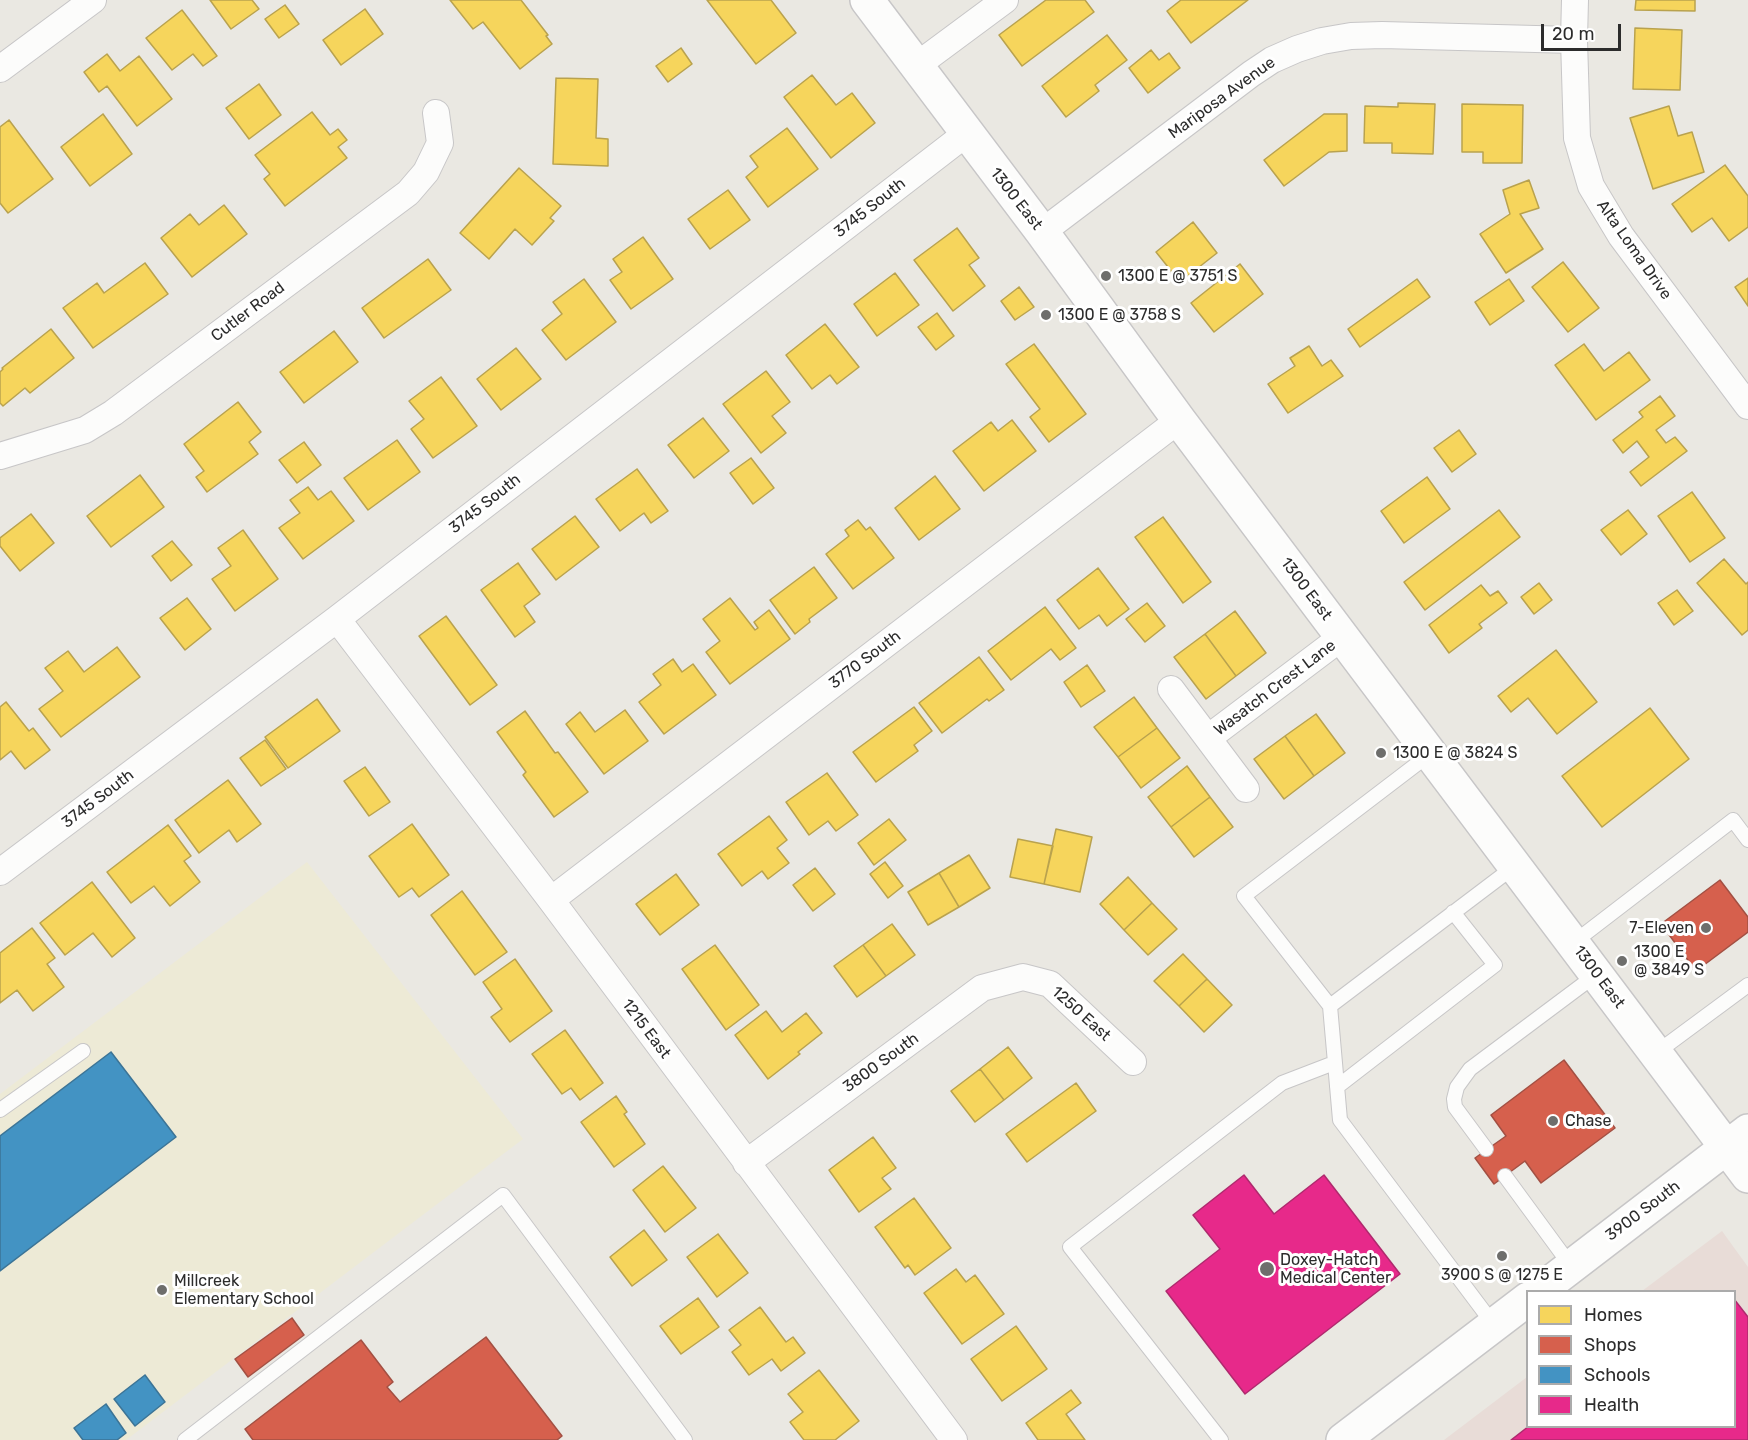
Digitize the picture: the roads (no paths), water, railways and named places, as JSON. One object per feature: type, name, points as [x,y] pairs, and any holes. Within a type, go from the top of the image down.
[{"type":"main road","name":"1300 East","points":[[867,0],[1042,232],[1179,420],[1656,1053],[1737,1139],[1748,1176]]},
{"type":"main road","name":"3900 South","points":[[1541,1290],[1737,1139]]},
{"type":"main road","points":[[1343,1440],[1526,1300]]},
{"type":"street","points":[[0,69],[93,0]]},
{"type":"street","points":[[916,66],[1005,0]]},
{"type":"street","name":"Alta Loma Drive","points":[[1575,0],[1577,138],[1591,186],[1621,236],[1748,406]]},
{"type":"street","name":"Mariposa Avenue","points":[[1042,232],[1251,74],[1272,60],[1297,49],[1351,36],[1382,34],[1574,40]]},
{"type":"street","name":"Cutler Road","points":[[0,456],[85,430],[114,413],[408,193],[426,172],[440,144],[436,113]]},
{"type":"street","name":"3745 South","points":[[0,872],[337,619],[967,133]]},
{"type":"street","name":"3770 South","points":[[551,900],[1179,420]]},
{"type":"street","name":"1215 East","points":[[337,619],[551,900],[954,1440]]},
{"type":"street","name":"Wasatch Crest Lane","points":[[1208,738],[1342,637]]},
{"type":"street","name":"Wasatch Crest Lane","points":[[1171,689],[1246,789]]},
{"type":"street","name":"3800 South","points":[[746,1163],[982,988],[1023,976]]},
{"type":"street","name":"1250 East","points":[[1023,976],[1050,984],[1133,1062]]},
{"type":"lane","points":[[1430,754],[1244,896],[1330,1005],[1340,1120],[1494,1325]]},
{"type":"lane","points":[[1573,943],[1733,820],[1748,840]]},
{"type":"lane","points":[[1330,1005],[1515,866]]},
{"type":"lane","points":[[1337,1087],[1495,965],[1453,912]]},
{"type":"lane","points":[[1486,1149],[1455,1107],[1457,1087],[1470,1070],[1597,974]]},
{"type":"lane","points":[[1656,1053],[1748,985]]},
{"type":"lane","points":[[0,1110],[83,1051]]},
{"type":"lane","points":[[1221,1440],[1071,1247],[1282,1083],[1334,1063]]},
{"type":"lane","points":[[1505,1176],[1571,1266]]},
{"type":"lane","points":[[185,1440],[503,1195],[685,1440]]},
{"type":"place","name":"1300 E @ 3751 S","points":[[1106,276]]},
{"type":"place","name":"1300 E @ 3758 S","points":[[1046,315]]},
{"type":"place","name":"1300 E @ 3824 S","points":[[1381,753]]},
{"type":"place","name":"7-Eleven","points":[[1706,928]]},
{"type":"place","name":"1300 E @ 3849 S","points":[[1622,961]]},
{"type":"place","name":"Chase","points":[[1553,1121]]},
{"type":"place","name":"3900 S @ 1275 E","points":[[1502,1256]]},
{"type":"place","name":"Doxey-Hatch Medical Center","points":[[1267,1269]]},
{"type":"place","name":"Millcreek Elementary School","points":[[162,1290]]}]
